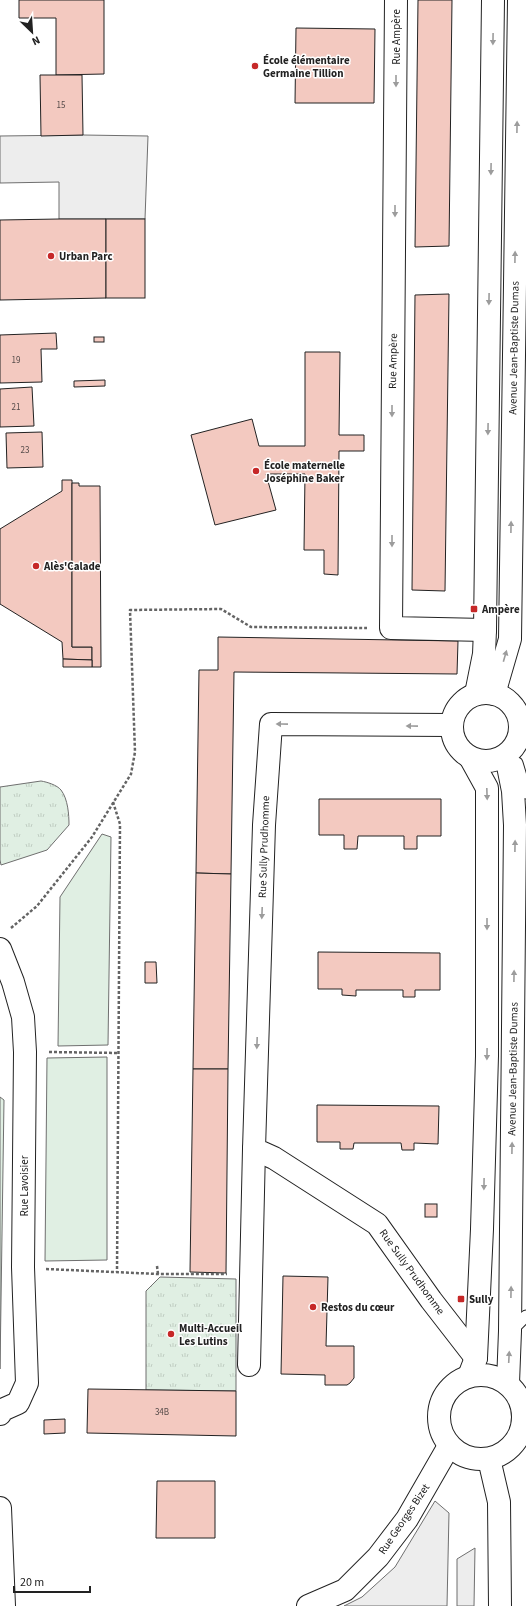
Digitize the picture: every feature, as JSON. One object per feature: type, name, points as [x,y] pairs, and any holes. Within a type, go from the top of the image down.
[{"type":"street","name":"Rue Ampère","points":[[391,628],[396,0]]},
{"type":"street","points":[[485,694],[484,654],[493,0]]},
{"type":"street","name":"Avenue Jean-Baptiste Dumas","points":[[485,694],[510,639],[519,0]]},
{"type":"street","points":[[391,628],[485,630]]},
{"type":"street","points":[[485,694],[503,697],[514,707],[519,718],[520,734],[510,752],[488,762],[472,759],[458,749],[451,725],[459,704],[485,694]]},
{"type":"street","name":"Rue Sully Prudhomme","points":[[248,1365],[252,1274],[254,1149],[264,825],[271,724],[451,725]]},
{"type":"street","name":"Avenue Jean-Baptiste Dumas","points":[[508,1383],[510,1331],[515,825],[514,791],[510,752]]},
{"type":"street","points":[[472,759],[487,788],[487,1056],[482,1230],[473,1367],[451,1387],[440,1405],[439,1426],[449,1446],[465,1456],[489,1459],[503,1454],[518,1439],[525,1420],[521,1399],[508,1383],[473,1367]]},
{"type":"street","name":"Rue Lavoisier","points":[[0,1412],[18,1403],[28,1383],[24,1267],[25,1052],[23,1017],[3,941]]},
{"type":"street","name":"Rue Sully Prudhomme","points":[[254,1149],[274,1158],[377,1224],[431,1300],[473,1367]]},
{"type":"street","name":"Rue Georges Bizet","points":[[308,1606],[344,1590],[378,1557],[407,1519],[449,1446]]},
{"type":"street","points":[[489,1459],[499,1502],[500,1606]]},
{"type":"street","points":[[0,1508],[4,1606]]},
{"type":"lane","points":[[510,752],[526,794]]},
{"type":"lane","points":[[510,1331],[526,1316]]},
{"type":"path","points":[[3,941],[37,906],[92,837],[131,774],[135,752],[130,610],[221,609],[251,627],[391,628]]},
{"type":"path","points":[[113,801],[120,824],[117,1272]]},
{"type":"path","points":[[25,1052],[118,1053]]},
{"type":"path","points":[[157,1266],[158,1274]]},
{"type":"path","points":[[24,1267],[158,1274],[252,1274]]},
{"type":"green space","points":[[41,781],[49,783],[61,790],[68,807],[69,825],[47,850],[1,865],[0,787]]},
{"type":"green space","points":[[102,834],[111,837],[108,1045],[58,1046],[60,897]]},
{"type":"green space","points":[[107,1057],[107,1260],[45,1261],[47,1058]]},
{"type":"green space","points":[[0,1097],[4,1100],[0,1369]]},
{"type":"green space","points":[[160,1277],[236,1279],[236,1391],[146,1390],[146,1291]]},
{"type":"shaded area","points":[[0,136],[148,136],[145,219],[59,219],[59,182],[0,183]]},
{"type":"shaded area","points":[[435,1501],[449,1513],[447,1606],[344,1606],[362,1597],[395,1567]]},
{"type":"shaded area","points":[[475,1548],[474,1606],[457,1606],[457,1559]]},
{"type":"building","points":[[19,0],[104,0],[104,74],[56,75],[56,18],[19,18]]},
{"type":"building","points":[[418,0],[452,0],[449,246],[415,247]]},
{"type":"building","points":[[296,28],[375,29],[374,103],[295,103]]},
{"type":"building","points":[[40,75],[82,75],[83,135],[41,136]]},
{"type":"building","points":[[106,219],[106,298],[0,300],[0,220]]},
{"type":"building","points":[[106,219],[145,219],[145,298],[106,298]]},
{"type":"building","points":[[449,294],[445,591],[412,590],[415,295]]},
{"type":"building","points":[[56,333],[57,349],[41,349],[42,382],[0,383],[0,335]]},
{"type":"building","points":[[94,337],[104,337],[104,342],[94,342]]},
{"type":"building","points":[[305,352],[340,352],[339,435],[364,435],[364,451],[339,451],[338,575],[324,574],[324,550],[304,550],[305,474],[266,474],[276,510],[215,525],[191,435],[252,419],[259,446],[305,446]]},
{"type":"building","points":[[105,380],[105,386],[74,387],[74,381]]},
{"type":"building","points":[[32,387],[34,426],[0,427],[0,389]]},
{"type":"building","points":[[42,432],[43,467],[7,468],[6,433]]},
{"type":"building","name":"Alès'Calade","points":[[62,480],[72,480],[72,647],[92,647],[92,660],[63,659],[62,642],[0,604],[0,529],[62,491]]},
{"type":"building","points":[[72,483],[79,483],[79,486],[100,486],[101,667],[92,667],[92,647],[72,647]]},
{"type":"building","points":[[218,637],[458,641],[457,674],[234,672],[231,874],[196,873],[199,670],[218,670]]},
{"type":"building","points":[[63,659],[92,660],[92,667],[63,667]]},
{"type":"building","points":[[319,799],[441,799],[441,836],[417,836],[417,849],[404,849],[404,836],[358,836],[357,849],[344,849],[344,835],[319,835]]},
{"type":"building","points":[[196,873],[231,874],[228,1069],[193,1069]]},
{"type":"building","points":[[318,952],[440,953],[440,990],[415,990],[415,997],[403,997],[403,990],[356,990],[356,996],[342,995],[342,989],[318,989]]},
{"type":"building","points":[[145,962],[156,962],[157,983],[145,983]]},
{"type":"building","points":[[193,1069],[228,1069],[226,1273],[190,1272]]},
{"type":"building","points":[[317,1105],[439,1106],[438,1144],[414,1143],[414,1150],[402,1150],[401,1143],[354,1143],[353,1149],[340,1149],[340,1142],[317,1142]]},
{"type":"building","points":[[425,1204],[437,1204],[437,1217],[425,1217]]},
{"type":"building","points":[[283,1276],[328,1277],[326,1346],[354,1346],[354,1378],[347,1385],[325,1385],[325,1375],[281,1374]]},
{"type":"building","points":[[88,1389],[236,1391],[236,1436],[87,1433]]},
{"type":"building","points":[[65,1419],[65,1433],[44,1434],[44,1420]]},
{"type":"building","points":[[157,1481],[215,1481],[215,1538],[156,1538]]},
{"type":"place","name":"École élémentaire Germaine Tillion","points":[[255,66]]},
{"type":"place","name":"Urban Parc","points":[[51,256]]},
{"type":"place","name":"École maternelle Joséphine Baker","points":[[256,471]]},
{"type":"place","name":"Alès'Calade","points":[[36,566]]},
{"type":"place","name":"Ampère","points":[[474,609]]},
{"type":"place","name":"Sully","points":[[461,1299]]},
{"type":"place","name":"Restos du cœur","points":[[313,1307]]},
{"type":"place","name":"Multi-Accueil Les Lutins","points":[[171,1334]]}]
